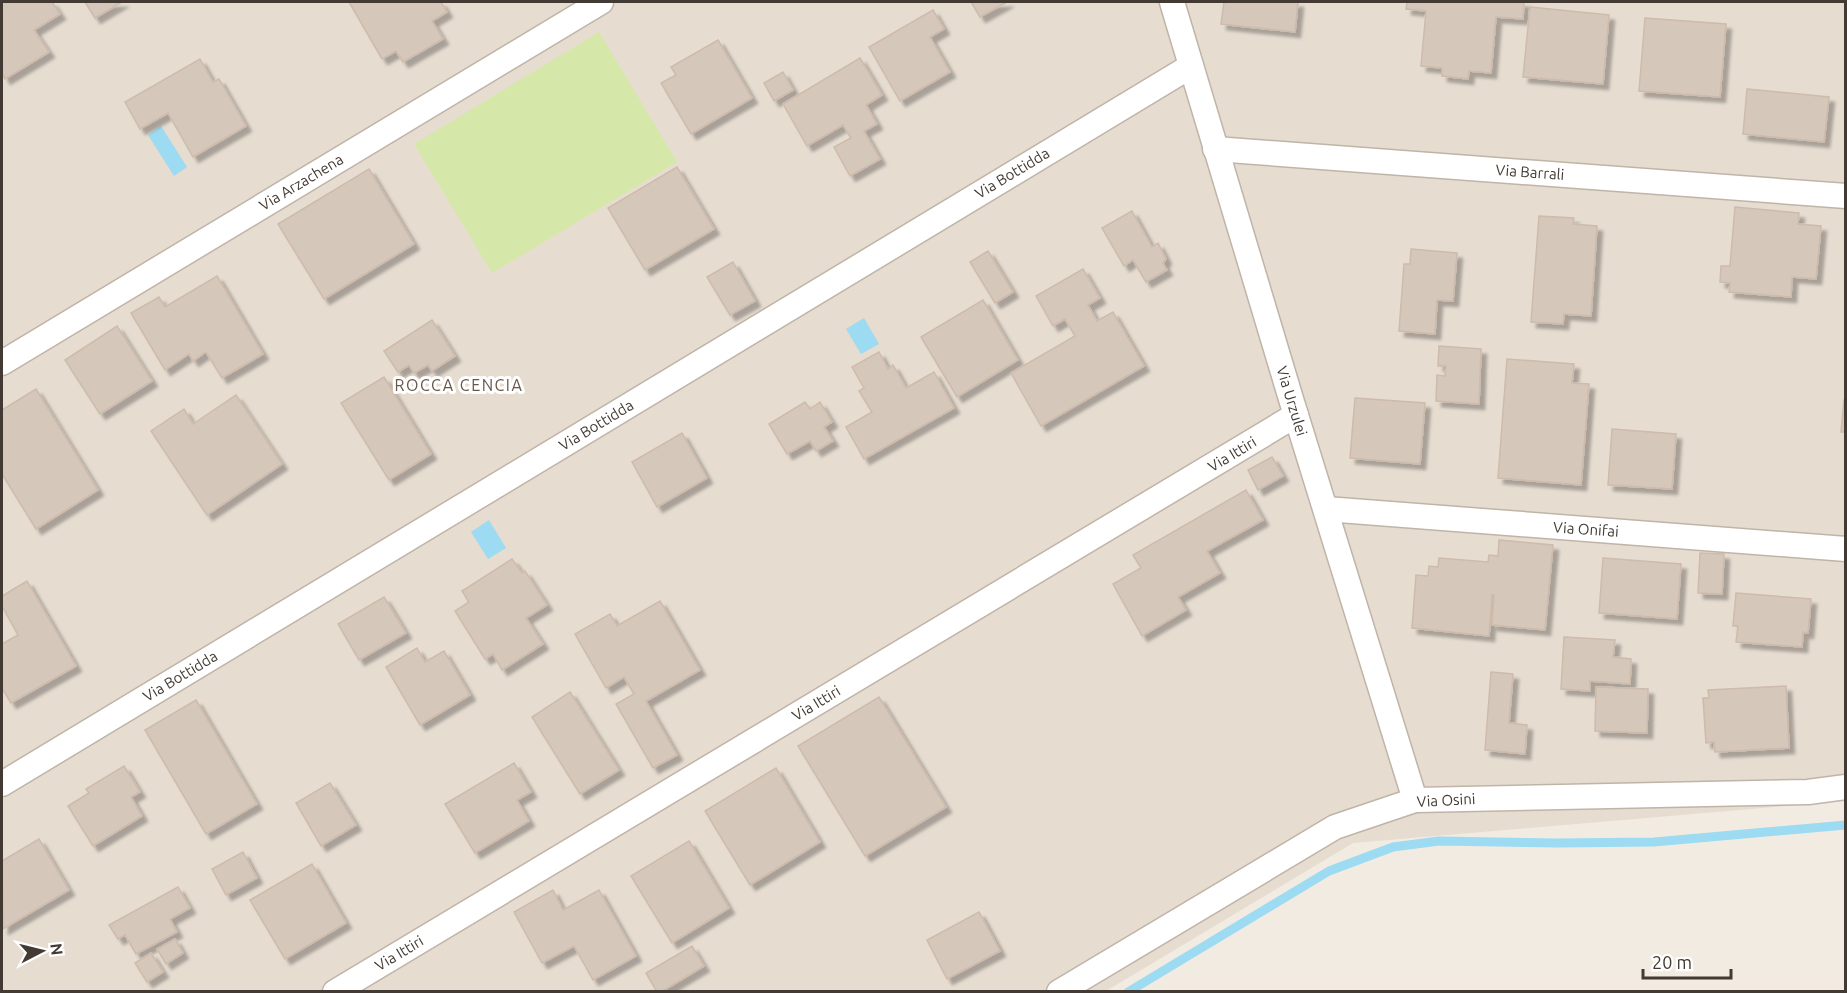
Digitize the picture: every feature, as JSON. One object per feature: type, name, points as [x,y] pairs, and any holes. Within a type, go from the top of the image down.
[{"type":"street","name":"Via Arzachena","points":[[2,363],[601,2]]},
{"type":"street","name":"Via Urzulei","points":[[1172,2],[1296,416],[1415,800]]},
{"type":"street","name":"Via Bottidda","points":[[2,784],[1191,66]]},
{"type":"street","name":"Via Barrali","points":[[1215,148],[1845,196]]},
{"type":"street","name":"Via Ittiri","points":[[335,992],[1296,416]]},
{"type":"street","name":"Via Onifai","points":[[1326,509],[1845,549]]},
{"type":"street","name":"Via Osini","points":[[1059,992],[1335,827],[1415,800],[1808,792],[1845,787]]},
{"type":"shaded area","points":[[2,2],[1845,2],[1845,801],[1353,843],[1106,991],[2,992]]},
{"type":"green space","points":[[599,32],[677,162],[492,273],[414,144]]},
{"type":"water","points":[[161,126],[187,167],[174,176],[148,135]]},
{"type":"water","points":[[864,318],[879,344],[861,354],[846,329]]},
{"type":"water","points":[[489,520],[506,548],[488,559],[471,532]]},
{"type":"building","points":[[2,2],[52,2],[60,14],[34,30],[49,52],[5,79],[2,73]]},
{"type":"building","points":[[85,2],[122,2],[95,18]]},
{"type":"building","points":[[349,2],[441,2],[447,12],[432,21],[443,39],[403,62],[396,51],[382,59]]},
{"type":"building","points":[[971,2],[1007,2],[980,17]]},
{"type":"building","points":[[1224,2],[1298,2],[1295,32],[1221,24]]},
{"type":"building","points":[[1407,2],[1524,2],[1523,19],[1496,17],[1491,73],[1469,71],[1468,79],[1442,76],[1442,68],[1421,66],[1426,11],[1406,9]]},
{"type":"building","points":[[1530,7],[1609,15],[1603,84],[1523,77]]},
{"type":"building","points":[[933,10],[944,29],[930,37],[950,72],[900,101],[869,47]]},
{"type":"building","points":[[1645,18],[1726,24],[1720,97],[1639,91]]},
{"type":"building","points":[[718,40],[752,98],[691,134],[661,83],[676,75],[671,67]]},
{"type":"building","points":[[860,58],[882,95],[866,105],[877,124],[864,131],[880,159],[850,176],[834,147],[851,138],[843,125],[807,146],[783,104]]},
{"type":"building","points":[[200,59],[213,82],[219,79],[246,126],[193,157],[168,113],[140,129],[125,102]]},
{"type":"building","points":[[783,72],[793,90],[774,101],[764,83]]},
{"type":"building","points":[[1747,89],[1829,97],[1824,142],[1743,134]]},
{"type":"building","points":[[677,167],[714,229],[645,270],[608,208]]},
{"type":"building","points":[[369,169],[414,244],[324,299],[278,224]]},
{"type":"building","points":[[1735,207],[1799,213],[1798,224],[1821,226],[1816,279],[1792,277],[1791,297],[1729,292],[1730,283],[1720,282],[1721,266],[1730,266]]},
{"type":"building","points":[[1132,211],[1152,247],[1158,243],[1166,259],[1163,263],[1167,270],[1146,282],[1133,260],[1124,266],[1102,228]]},
{"type":"building","points":[[1539,216],[1574,218],[1573,224],[1597,226],[1591,316],[1564,314],[1563,324],[1531,322]]},
{"type":"building","points":[[1411,249],[1457,253],[1453,301],[1437,300],[1435,334],[1399,331],[1404,264],[1410,264]]},
{"type":"building","points":[[988,251],[1013,292],[995,303],[970,262]]},
{"type":"building","points":[[733,262],[755,301],[730,315],[707,277]]},
{"type":"building","points":[[1083,269],[1100,298],[1088,305],[1097,321],[1113,312],[1144,366],[1041,426],[1011,373],[1075,336],[1065,319],[1053,326],[1036,296]]},
{"type":"building","points":[[217,276],[263,354],[222,378],[206,352],[193,361],[189,354],[165,370],[131,313],[159,297],[165,307]]},
{"type":"building","points":[[983,300],[1018,360],[957,397],[921,337]]},
{"type":"building","points":[[432,320],[455,356],[432,371],[428,365],[414,373],[409,365],[398,372],[384,351]]},
{"type":"building","points":[[117,326],[152,381],[100,414],[65,360]]},
{"type":"building","points":[[1439,346],[1481,349],[1479,404],[1436,401],[1437,375],[1445,376],[1446,366],[1438,366]]},
{"type":"building","points":[[879,352],[888,369],[893,365],[906,388],[934,372],[954,408],[864,459],[846,427],[872,412],[859,391],[864,388],[852,367]]},
{"type":"building","points":[[1507,359],[1574,364],[1572,383],[1589,384],[1581,485],[1498,478]]},
{"type":"building","points":[[384,377],[431,454],[389,480],[341,403]]},
{"type":"building","points":[[36,389],[98,490],[36,529],[2,474],[2,410]]},
{"type":"building","points":[[236,395],[282,464],[207,515],[151,431],[184,409],[193,424]]},
{"type":"building","points":[[1355,398],[1425,403],[1420,464],[1350,458]]},
{"type":"building","points":[[1844,400],[1846,400],[1846,432],[1841,432]]},
{"type":"building","points":[[805,402],[810,409],[820,402],[832,422],[824,427],[833,441],[816,451],[810,441],[787,454],[769,424]]},
{"type":"building","points":[[1612,429],[1676,434],[1672,489],[1608,485]]},
{"type":"building","points":[[682,433],[707,478],[657,507],[632,462]]},
{"type":"building","points":[[1272,457],[1283,476],[1258,490],[1248,470]]},
{"type":"building","points":[[1246,490],[1263,520],[1207,551],[1220,573],[1178,597],[1186,610],[1142,636],[1113,584],[1141,568],[1133,555]]},
{"type":"building","points":[[1499,540],[1553,545],[1545,630],[1492,625],[1494,595],[1492,595],[1489,636],[1412,628],[1416,575],[1428,576],[1429,566],[1438,567],[1439,558],[1488,562],[1489,555],[1498,556]]},
{"type":"building","points":[[1700,553],[1724,554],[1722,594],[1698,593]]},
{"type":"building","points":[[1603,558],[1681,564],[1677,619],[1599,613]]},
{"type":"building","points":[[512,559],[522,573],[525,571],[547,605],[526,618],[543,644],[502,670],[493,654],[485,659],[455,611],[469,602],[462,591]]},
{"type":"building","points":[[27,581],[76,666],[11,703],[2,688],[2,644],[18,635],[2,606],[2,596]]},
{"type":"building","points":[[1736,593],[1811,599],[1808,633],[1803,632],[1802,647],[1736,642],[1738,626],[1733,626]]},
{"type":"building","points":[[384,597],[406,633],[359,660],[338,624]]},
{"type":"building","points":[[660,601],[700,670],[646,701],[677,755],[653,768],[616,704],[634,694],[624,677],[606,688],[575,634],[610,614],[617,626]]},
{"type":"building","points":[[1564,637],[1615,640],[1613,657],[1631,659],[1630,684],[1590,681],[1590,691],[1561,689]]},
{"type":"building","points":[[417,648],[425,662],[444,651],[470,695],[420,725],[386,667]]},
{"type":"building","points":[[1491,672],[1513,674],[1509,723],[1527,725],[1525,754],[1485,750]]},
{"type":"building","points":[[1786,686],[1789,748],[1715,752],[1714,742],[1706,743],[1703,698],[1709,698],[1708,690]]},
{"type":"building","points":[[1596,687],[1648,689],[1647,733],[1595,731]]},
{"type":"building","points":[[570,692],[619,770],[580,794],[532,717]]},
{"type":"building","points":[[879,697],[946,807],[865,856],[798,746]]},
{"type":"building","points":[[196,700],[257,804],[206,834],[145,730]]},
{"type":"building","points":[[514,763],[531,792],[517,800],[529,821],[475,853],[445,804]]},
{"type":"building","points":[[124,766],[140,792],[131,797],[142,816],[93,846],[68,806],[89,793],[86,789]]},
{"type":"building","points":[[776,768],[820,842],[750,885],[705,811]]},
{"type":"building","points":[[330,783],[356,825],[321,846],[296,803]]},
{"type":"building","points":[[39,839],[69,890],[3,929],[2,861]]},
{"type":"building","points":[[689,841],[729,908],[672,943],[631,876]]},
{"type":"building","points":[[243,852],[257,878],[226,895],[212,869]]},
{"type":"building","points":[[312,864],[346,923],[285,959],[250,900]]},
{"type":"building","points":[[178,887],[190,908],[170,919],[177,932],[136,954],[125,935],[118,939],[109,925]]},
{"type":"building","points":[[553,890],[563,910],[599,890],[636,956],[593,980],[574,946],[542,963],[514,912]]},
{"type":"building","points":[[979,912],[1000,951],[947,979],[927,940]]},
{"type":"building","points":[[175,939],[183,953],[166,964],[157,949]]},
{"type":"building","points":[[692,946],[704,966],[661,992],[657,992],[646,973]]},
{"type":"building","points":[[151,953],[163,972],[147,982],[135,963]]},
{"type":"waterway","points":[[1128,992],[1329,871],[1393,847],[1439,841],[1654,842],[1846,825]]},
{"type":"district","name":"ROCCA CENCIA","points":[[459,385]]}]
